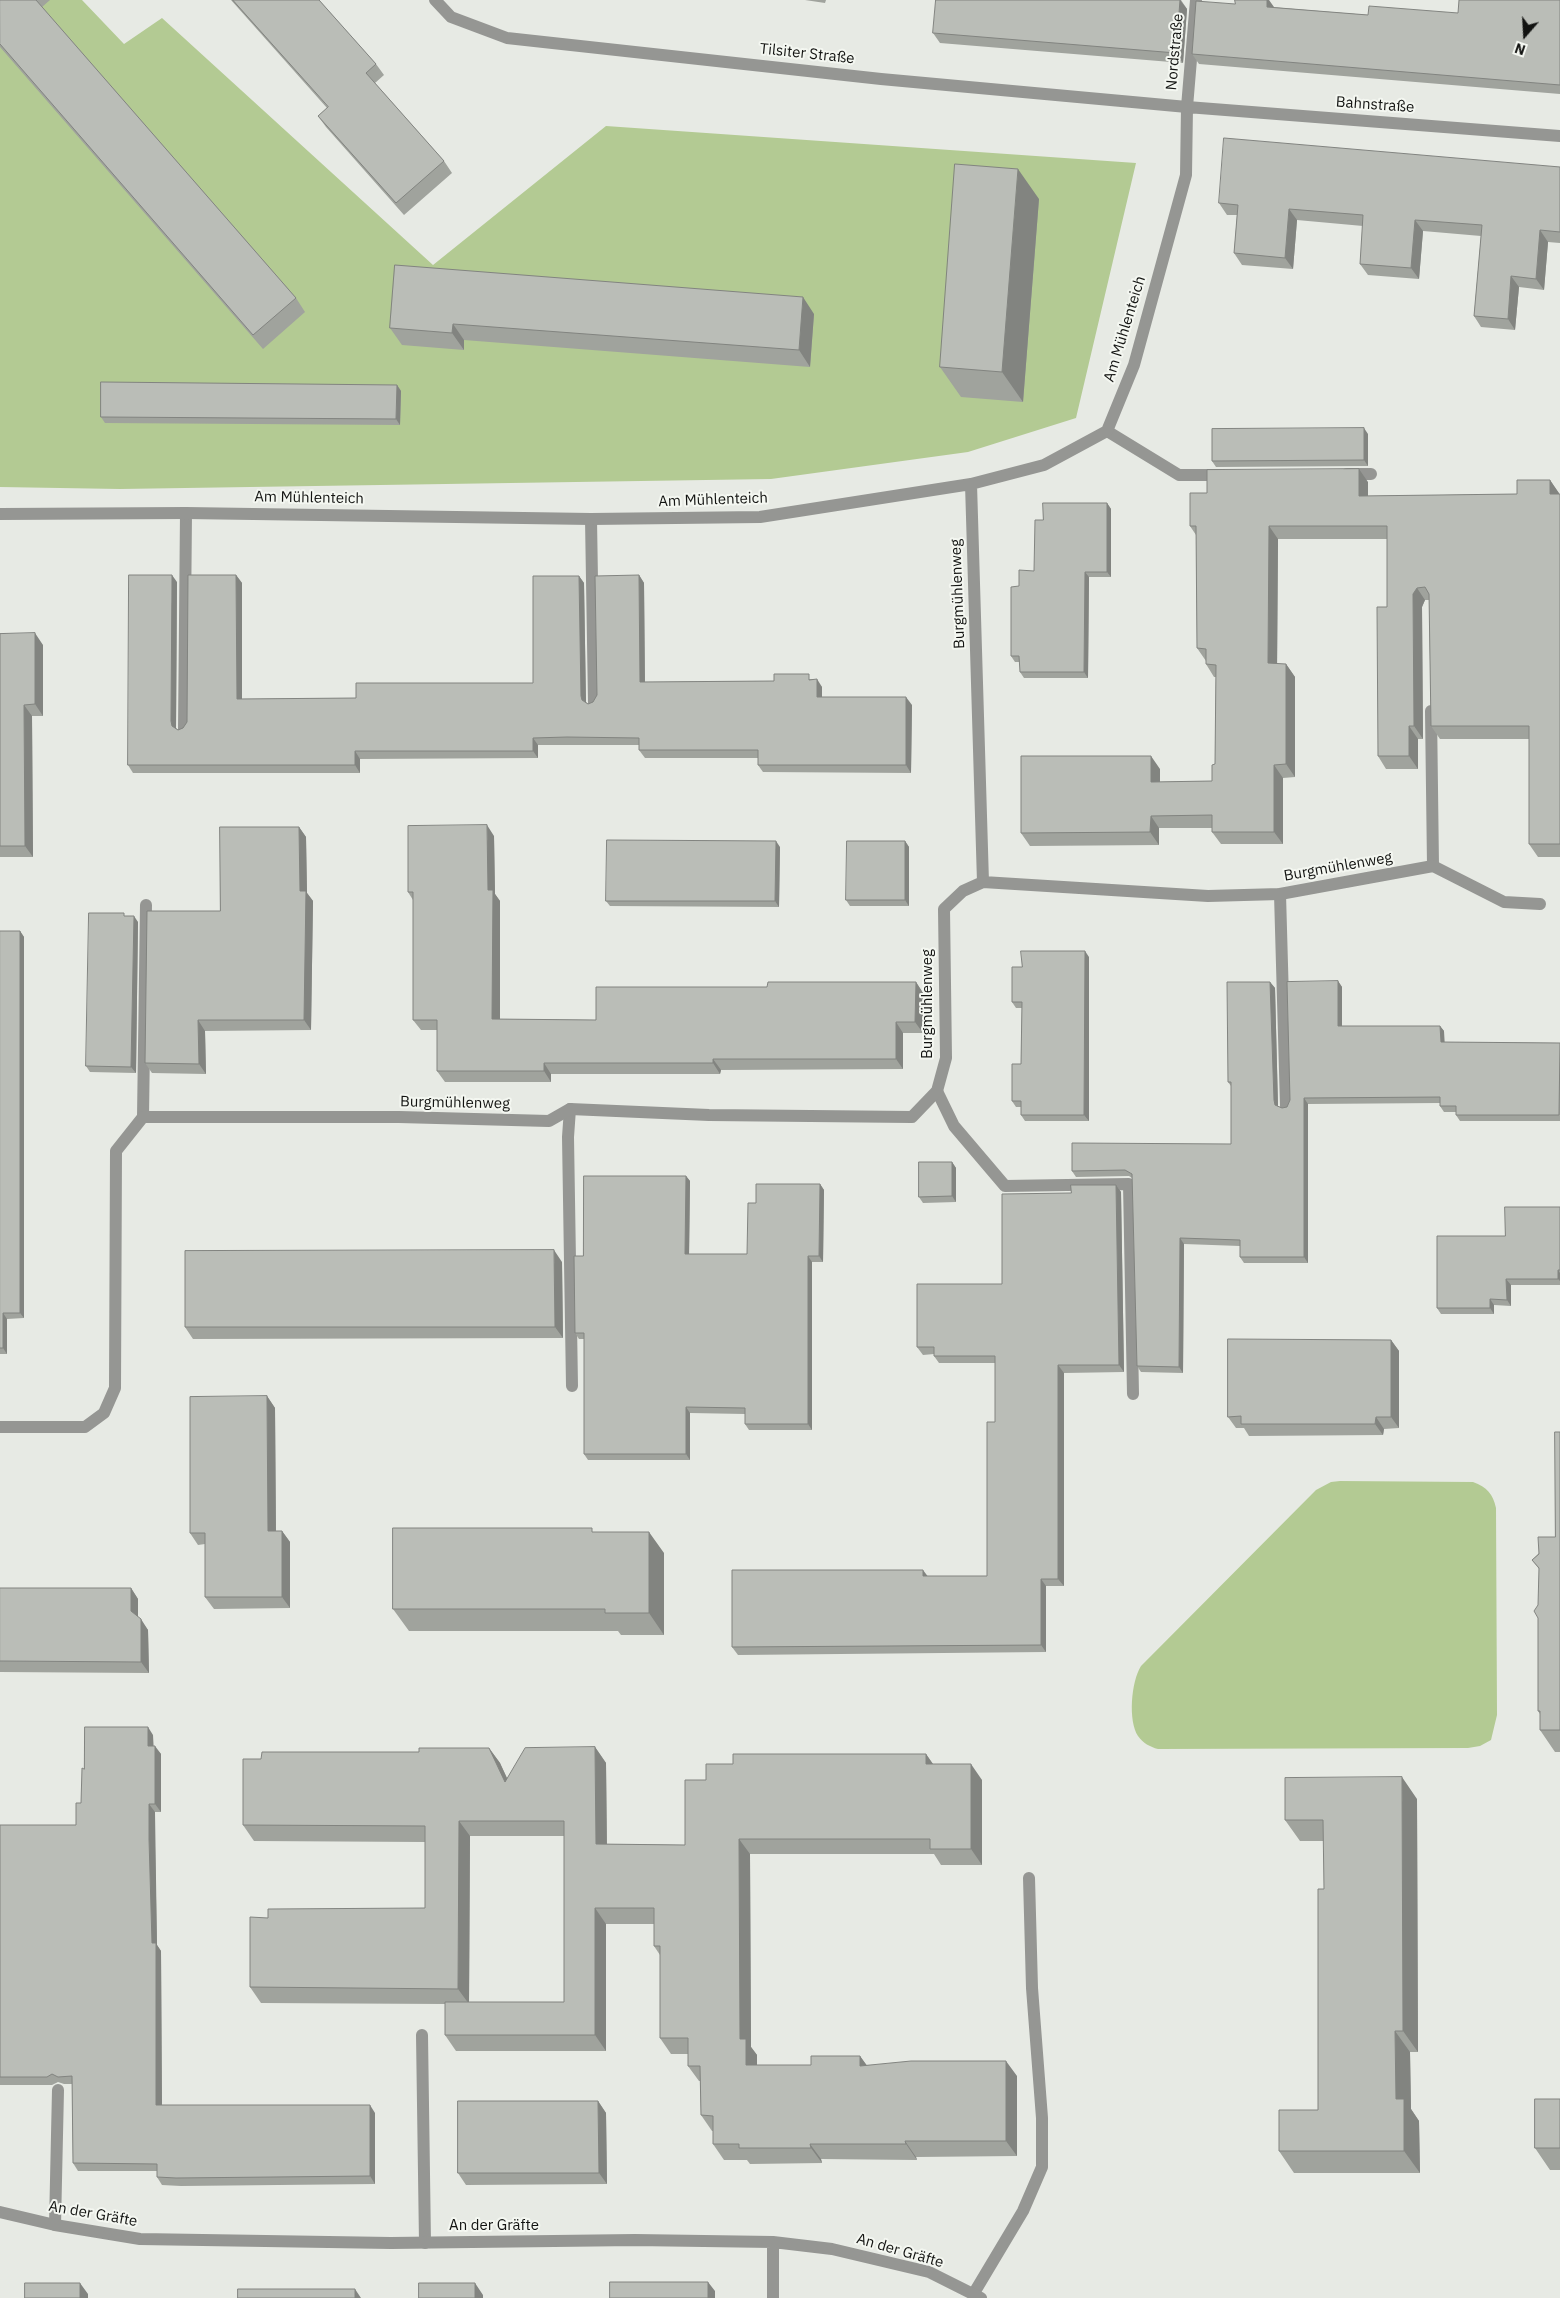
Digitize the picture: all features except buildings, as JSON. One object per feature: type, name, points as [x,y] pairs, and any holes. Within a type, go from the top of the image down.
[{"type":"street","name":"Tilsiter Straße","points":[[435,0],[451,17],[507,38],[881,79],[1187,107]]},
{"type":"street","name":"Nordstraße","points":[[1187,107],[1196,0]]},
{"type":"street","name":"Bahnstraße","points":[[1187,107],[1560,136]]},
{"type":"street","name":"Am Mühlenteich","points":[[0,514],[186,513],[591,519],[760,517],[971,484],[1044,465],[1107,431],[1134,365],[1186,175],[1187,107]]},
{"type":"street","points":[[1107,431],[1179,476],[1237,475]]},
{"type":"street","points":[[1333,474],[1371,474]]},
{"type":"street","name":"Burgmühlenweg","points":[[971,484],[983,882]]},
{"type":"street","points":[[184,729],[186,513]]},
{"type":"street","points":[[591,519],[594,703]]},
{"type":"street","points":[[1431,697],[1433,866],[1504,902],[1540,904]]},
{"type":"street","name":"Burgmühlenweg","points":[[143,1117],[399,1117],[549,1121],[570,1109],[699,1115],[912,1117],[937,1091],[946,1058],[944,909],[963,891],[983,882],[1208,896],[1280,894],[1433,866]]},
{"type":"street","points":[[1280,894],[1286,1106]]},
{"type":"street","points":[[0,1427],[85,1427],[104,1413],[115,1388],[116,1151],[143,1117],[146,905]]},
{"type":"street","points":[[937,1091],[954,1126],[1004,1186],[1129,1184],[1133,1394]]},
{"type":"street","points":[[570,1109],[568,1137],[572,1386]]},
{"type":"street","points":[[978,2296],[1023,2211],[1042,2168],[1042,2118],[1032,1988],[1029,1878]]},
{"type":"street","points":[[422,2035],[425,2243]]},
{"type":"street","points":[[55,2225],[58,2090]]},
{"type":"street","name":"An der Gräfte","points":[[0,2212],[55,2225],[140,2239],[425,2243],[634,2240],[773,2242],[832,2249],[929,2272],[978,2296]]},
{"type":"street","points":[[773,2242],[773,2298]]},
{"type":"green space","points":[[0,0],[82,0],[124,44],[162,18],[433,265],[606,126],[1136,163],[1076,418],[968,452],[771,479],[120,489],[0,487]]},
{"type":"green space","points":[[1331,1482],[1473,1482],[1482,1486],[1491,1495],[1496,1508],[1497,1715],[1491,1740],[1480,1746],[1468,1748],[1158,1749],[1144,1743],[1135,1729],[1132,1711],[1133,1691],[1141,1666],[1316,1490]]}]
